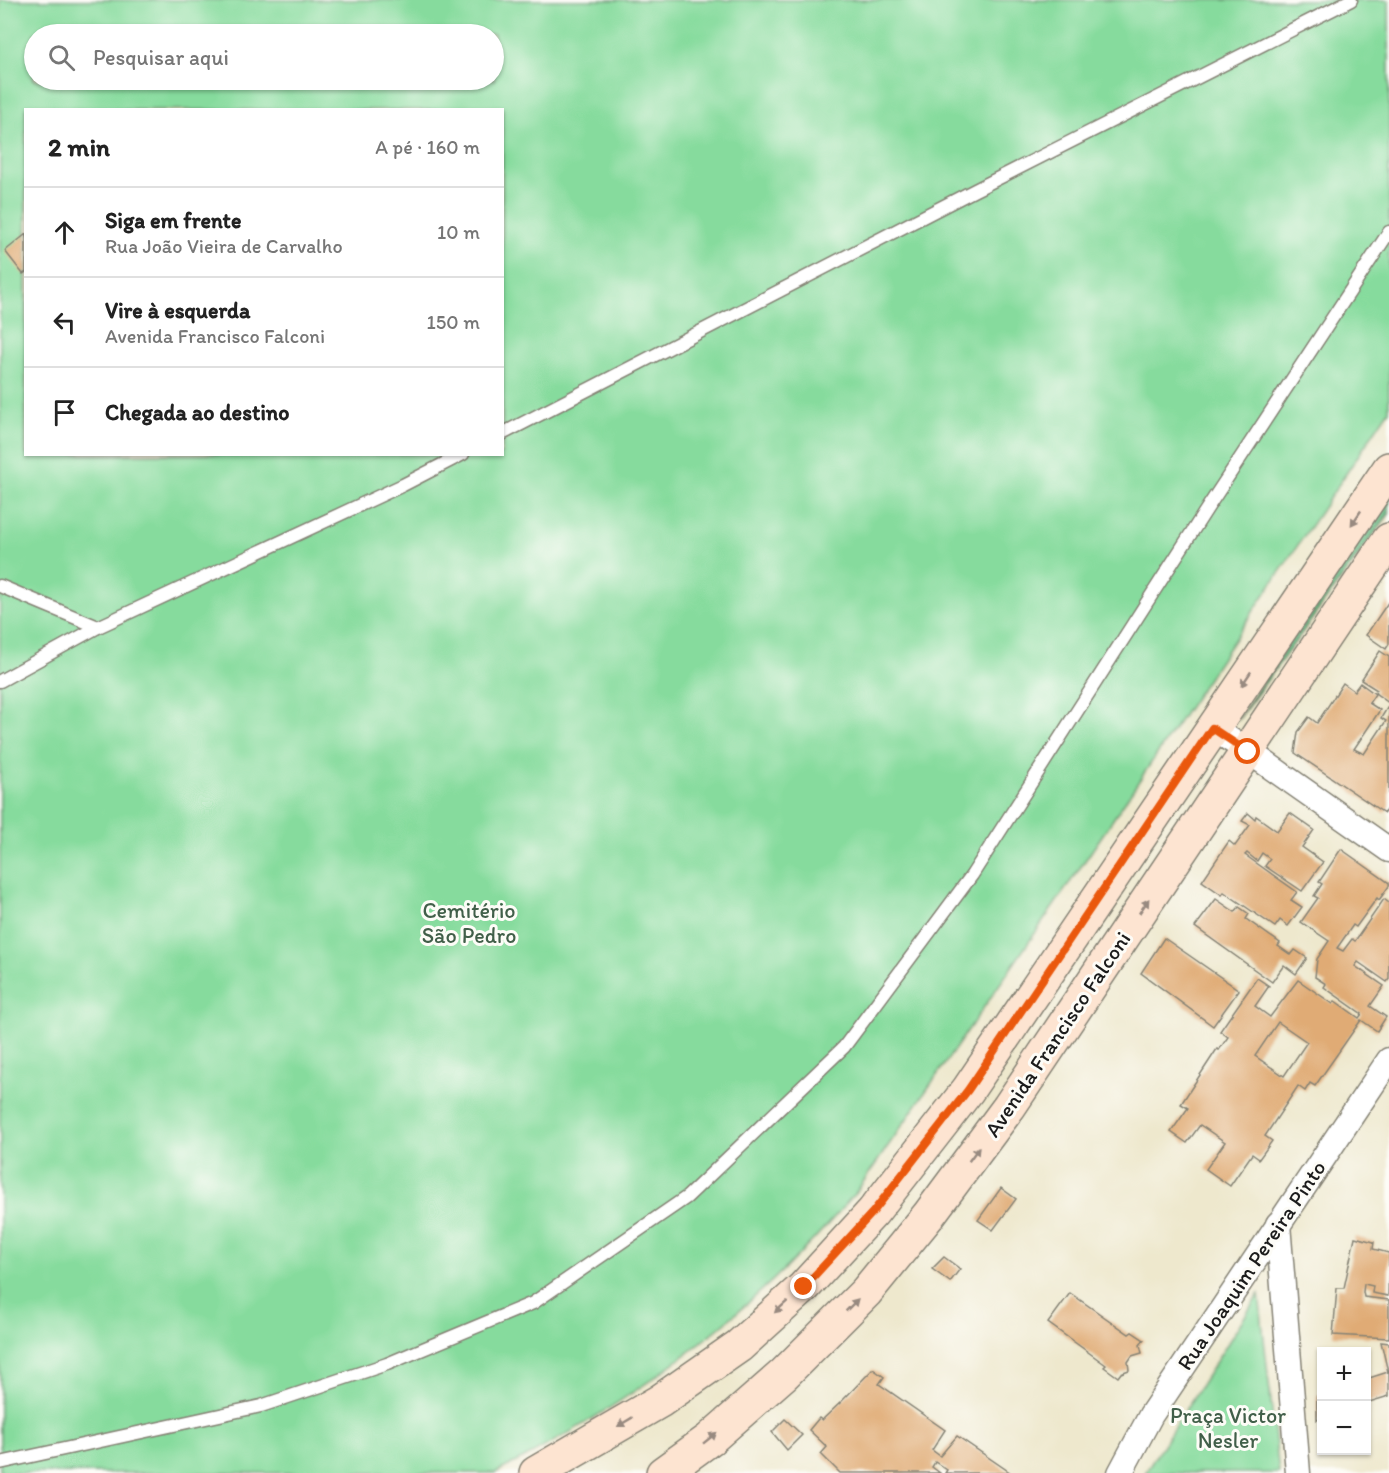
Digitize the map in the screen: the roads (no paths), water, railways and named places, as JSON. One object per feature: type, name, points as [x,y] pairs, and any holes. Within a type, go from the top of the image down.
[{"type":"main road","name":"Avenida Francisco Falconi","points":[[536,1473],[660,1401],[739,1346],[804,1287],[873,1212],[968,1090],[1389,470]]},
{"type":"main road","name":"Avenida Francisco Falconi","points":[[663,1473],[710,1439],[784,1374],[866,1292],[928,1216],[1009,1107],[1389,540]]},
{"type":"street","points":[[1212,728],[1389,850]]},
{"type":"street","name":"Rua Joaquim Pereira Pinto","points":[[1120,1473],[1150,1415],[1389,1060]]},
{"type":"street","points":[[1278,1224],[1298,1473]]},
{"type":"lane","points":[[504,433],[975,190],[1351,0]]},
{"type":"lane","points":[[0,1464],[261,1406],[387,1364],[533,1303],[687,1197],[844,1047],[972,875],[1202,517],[1389,232]]},
{"type":"lane","points":[[0,681],[98,627],[403,485],[459,456]]},
{"type":"lane","points":[[0,586],[98,627]]},
{"type":"park label","name":"Cemitério São Pedro","points":[[469,922]]},
{"type":"park label","name":"Praça Victor Nesler","points":[[1228,1428]]}]
